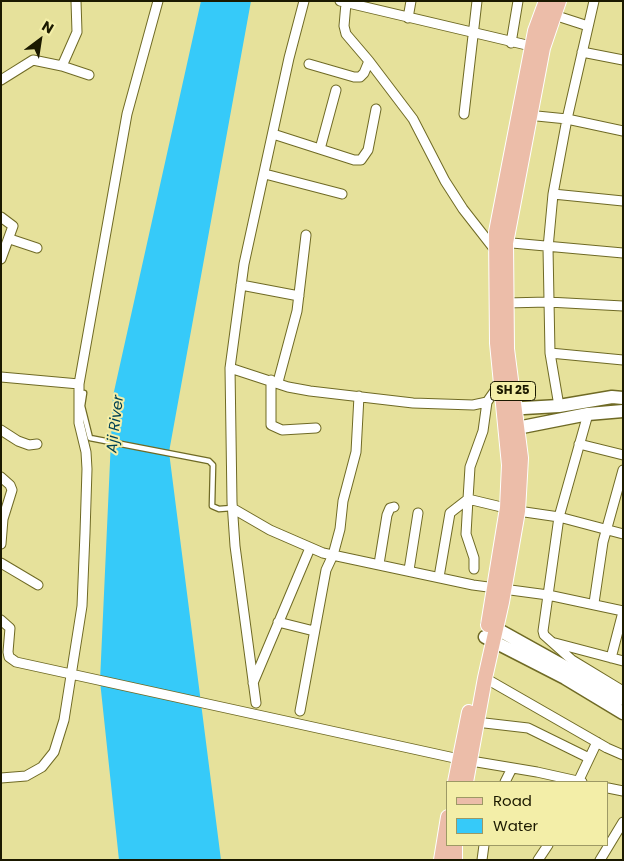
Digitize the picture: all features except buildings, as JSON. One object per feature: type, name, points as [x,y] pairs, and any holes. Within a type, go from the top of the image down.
[{"type":"main road","points":[[537,47],[546,1]]},
{"type":"main road","name":"SH 25","points":[[466,781],[465,760],[476,722],[485,678],[491,632],[521,458],[512,429],[506,381],[506,303],[499,245],[537,47],[554,15],[559,1]]},
{"type":"main road","points":[[499,245],[497,344],[506,381]]},
{"type":"main road","points":[[455,781],[465,760],[491,632]]},
{"type":"main road","points":[[441,860],[446,829]]},
{"type":"main road","points":[[455,846],[455,860]]},
{"type":"street","points":[[62,66],[77,32],[76,1]]},
{"type":"street","points":[[1,778],[33,774],[54,752],[64,720],[82,606],[87,469],[86,452],[79,423],[78,384],[127,114],[158,1]]},
{"type":"street","points":[[256,703],[252,684],[232,508],[230,368],[244,264],[289,58],[304,1]]},
{"type":"street","points":[[408,18],[411,1]]},
{"type":"street","points":[[464,114],[476,1]]},
{"type":"street","points":[[511,43],[518,1]]},
{"type":"street","points":[[559,406],[550,353],[548,248],[554,194],[567,119],[594,1]]},
{"type":"street","points":[[537,47],[511,43],[343,2],[346,34],[413,119],[445,181],[463,208],[499,245],[623,253]]},
{"type":"street","points":[[554,15],[588,26]]},
{"type":"street","points":[[582,52],[623,60]]},
{"type":"street","points":[[1,80],[33,60],[62,66],[89,75]]},
{"type":"street","points":[[308,64],[360,77],[364,73],[369,61]]},
{"type":"street","points":[[320,149],[336,90]]},
{"type":"street","points":[[273,134],[361,160],[368,150],[376,109]]},
{"type":"street","points":[[524,115],[567,119],[623,131]]},
{"type":"street","points":[[265,174],[342,194]]},
{"type":"street","points":[[554,194],[623,201]]},
{"type":"street","points":[[1,217],[13,226],[10,239],[1,259]]},
{"type":"street","points":[[306,235],[300,296],[274,381],[271,425],[282,430],[316,428]]},
{"type":"street","points":[[10,239],[37,248]]},
{"type":"street","points":[[242,285],[300,296]]},
{"type":"street","points":[[506,303],[548,302],[623,306]]},
{"type":"street","points":[[550,353],[623,360]]},
{"type":"street","points":[[230,368],[310,391],[423,403],[473,405],[487,402]]},
{"type":"street","points":[[1,377],[78,384]]},
{"type":"street","points":[[474,569],[474,558],[466,534],[470,467],[483,431],[487,402],[506,381]]},
{"type":"street","points":[[300,711],[326,570],[333,555],[356,452],[359,396]]},
{"type":"street","points":[[509,408],[559,406],[604,398],[623,398]]},
{"type":"street","points":[[512,429],[588,414],[623,411]]},
{"type":"street","points":[[588,414],[559,517],[543,631],[544,635],[572,660],[623,690]]},
{"type":"street","points":[[1,430],[18,441],[29,445],[37,444]]},
{"type":"street","points":[[579,444],[623,455]]},
{"type":"street","points":[[594,603],[606,530],[623,470]]},
{"type":"street","points":[[1,477],[10,485],[12,490],[3,519],[1,544]]},
{"type":"street","points":[[439,576],[450,512],[468,499],[512,510],[559,517],[623,534]]},
{"type":"street","points":[[379,564],[387,515],[390,508],[394,507]]},
{"type":"street","points":[[232,508],[270,530],[310,548],[333,555],[439,576],[473,585],[548,595],[594,603],[623,611],[612,658]]},
{"type":"street","points":[[409,570],[418,513]]},
{"type":"street","points":[[252,684],[310,548]]},
{"type":"street","points":[[1,563],[38,585]]},
{"type":"street","points":[[1,620],[10,628],[8,652],[12,660],[82,677],[465,760],[575,781]]},
{"type":"street","points":[[278,622],[314,631]]},
{"type":"street","points":[[491,632],[623,699]]},
{"type":"street","points":[[491,632],[623,713]]},
{"type":"street","points":[[554,643],[623,661]]},
{"type":"street","points":[[485,678],[623,755]]},
{"type":"street","points":[[476,722],[528,728],[589,758]]},
{"type":"street","points":[[580,781],[597,742]]},
{"type":"street","points":[[506,781],[512,768]]},
{"type":"street","points":[[609,788],[623,791]]},
{"type":"street","points":[[609,845],[623,822]]},
{"type":"street","points":[[482,860],[484,846]]},
{"type":"street","points":[[543,858],[548,846]]},
{"type":"street","points":[[600,860],[608,846]]},
{"type":"lane","points":[[84,392],[82,406],[90,438],[209,461],[213,465],[212,506],[219,509],[232,508]]},
{"type":"water","name":"Aji River","points":[[201,1],[251,1],[169,452],[221,860],[119,860],[100,681],[113,396]]}]
